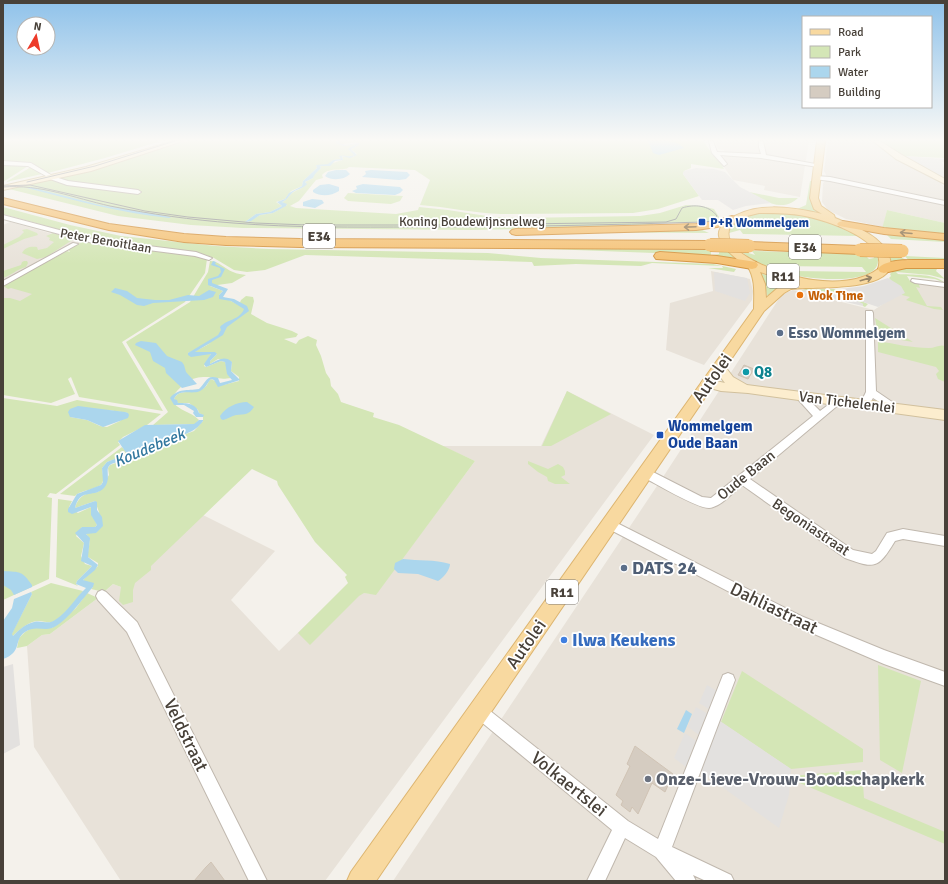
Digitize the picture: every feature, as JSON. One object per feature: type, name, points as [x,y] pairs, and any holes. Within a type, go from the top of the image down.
[{"type":"highway","name":"Koning Boudewijnsnelweg","points":[[3,192],[121,222],[191,231],[269,235],[496,233],[708,242]]},
{"type":"highway","name":"Koning Boudewijnsnelweg","points":[[3,201],[109,227],[184,238],[263,242],[747,242],[899,248],[945,254]]},
{"type":"highway","points":[[496,233],[696,227],[717,224],[732,219]]},
{"type":"highway","points":[[840,223],[884,232],[945,237]]},
{"type":"highway","points":[[418,243],[447,248],[684,257],[728,260],[752,265]]},
{"type":"highway","name":"Koning Boudewijnsnelweg","points":[[899,248],[945,246]]},
{"type":"highway","points":[[684,257],[697,261],[726,264],[740,268],[757,277]]},
{"type":"highway","points":[[884,269],[891,266],[905,264],[945,264]]},
{"type":"main road","points":[[732,219],[753,212],[796,208],[805,202],[810,182]]},
{"type":"main road","points":[[816,182],[814,198],[816,205],[840,223],[864,235],[880,248],[885,256],[884,269]]},
{"type":"main road","points":[[780,210],[811,215],[840,223]]},
{"type":"main road","name":"Autolei","points":[[732,219],[724,230],[725,240],[734,252],[752,265],[774,274],[815,284]]},
{"type":"main road","name":"R11","points":[[752,265],[761,291],[760,309]]},
{"type":"main road","name":"Autolei","points":[[360,881],[760,309],[767,304],[778,291],[782,289],[798,284],[855,282],[874,277],[884,269]]},
{"type":"street","points":[[3,184],[13,182]]},
{"type":"street","points":[[3,188],[25,182]]},
{"type":"street","points":[[70,182],[138,192]]},
{"type":"street","points":[[847,182],[945,203]]},
{"type":"street","name":"Peter Benoitlaan","points":[[3,217],[93,240],[196,254],[209,258]]},
{"type":"street","name":"Peter Benoitlaan","points":[[3,284],[75,244]]},
{"type":"street","points":[[915,281],[945,284]]},
{"type":"street","points":[[865,404],[872,392],[869,313]]},
{"type":"street","name":"Van Tichelenlei","points":[[719,367],[732,383],[748,389]]},
{"type":"street","name":"Van Tichelenlei","points":[[707,383],[721,387],[748,389],[945,415]]},
{"type":"street","points":[[872,392],[895,408]]},
{"type":"street","points":[[800,396],[819,416]]},
{"type":"street","name":"Oude Baan","points":[[645,474],[700,501],[715,501],[832,406],[833,400]]},
{"type":"street","name":"Begoniastraat","points":[[742,479],[849,554],[861,558],[874,560],[880,555],[892,537],[903,534],[945,542]]},
{"type":"street","name":"Dahliastraat","points":[[609,524],[796,620],[884,657],[945,679]]},
{"type":"street","name":"Veldstraat","points":[[102,596],[132,627],[258,881]]},
{"type":"street","points":[[662,851],[728,680]]},
{"type":"street","name":"Volkaertslei","points":[[479,711],[622,827],[662,851],[725,881]]},
{"type":"street","points":[[596,881],[622,827]]},
{"type":"street","name":"Volkaertslei","points":[[662,851],[686,881]]},
{"type":"shaded area","points":[[689,182],[735,182],[740,187],[771,203],[746,206],[733,210],[718,200],[702,200]]},
{"type":"shaded area","points":[[745,182],[802,182],[800,197],[764,190],[765,186]]},
{"type":"shaded area","points":[[940,182],[945,188],[945,223],[887,210],[883,227],[846,219],[828,210],[822,202],[823,183]]},
{"type":"shaded area","points":[[10,222],[82,243],[28,273],[66,282],[12,315],[3,313],[3,225]]},
{"type":"shaded area","points":[[711,271],[750,279],[753,291],[752,300],[704,365],[666,350],[670,303],[713,291]]},
{"type":"shaded area","points":[[714,272],[747,278],[750,293],[745,301],[715,291]]},
{"type":"shaded area","points":[[888,278],[901,286],[905,293],[878,307],[846,295],[841,289],[864,286]]},
{"type":"shaded area","points":[[902,281],[945,286],[945,881],[393,881],[665,474],[780,297],[783,294],[793,290],[874,310],[892,298]]},
{"type":"shaded area","points":[[808,290],[838,294],[856,300],[863,304],[863,306],[799,291]]},
{"type":"shaded area","points":[[567,391],[654,435],[325,881],[121,881],[34,747],[27,646],[42,635],[50,634],[98,598],[113,584],[126,589],[203,515],[275,551],[231,600],[279,651],[349,583],[364,593],[376,594],[475,461],[442,446],[541,446]]},
{"type":"shaded area","points":[[13,664],[20,745],[3,754],[3,667]]},
{"type":"shaded area","points":[[707,685],[717,691],[710,710],[699,703]]},
{"type":"shaded area","points":[[696,707],[708,714],[699,735],[688,727]]},
{"type":"shaded area","points":[[720,721],[791,769],[789,795],[779,828],[700,771]]},
{"type":"shaded area","points":[[685,733],[696,741],[686,767],[674,758]]},
{"type":"green space","points":[[39,182],[303,182],[302,186],[291,191],[285,199],[276,202],[282,206],[270,212],[256,214],[245,222],[248,222],[260,215],[273,213],[287,205],[282,202],[292,193],[303,187],[305,182],[314,182],[299,201],[290,206],[296,208],[396,214],[418,210],[419,207],[493,217],[520,218],[640,216],[660,213],[686,205],[702,206],[714,209],[719,217],[717,220],[711,222],[652,223],[654,226],[470,230],[243,228],[191,225],[118,216],[9,189]]},
{"type":"green space","points":[[429,182],[689,182],[699,196],[658,209],[633,213],[501,214],[420,205]]},
{"type":"green space","points":[[810,182],[813,182],[818,211],[822,215],[795,210],[806,205]]},
{"type":"green space","points":[[749,192],[779,198],[798,198],[786,205],[780,205],[767,202]]},
{"type":"green space","points":[[348,193],[403,196],[400,201],[391,204],[348,201],[344,198]]},
{"type":"green space","points":[[3,207],[70,225],[121,236],[216,246],[269,249],[488,253],[541,258],[713,264],[736,269],[734,272],[708,268],[723,268],[722,266],[652,263],[641,266],[576,264],[534,266],[532,262],[305,255],[265,270],[247,272],[234,270],[214,258],[200,253],[94,239],[3,214]]},
{"type":"green space","points":[[887,210],[945,223],[945,235],[887,230],[865,226],[855,222],[882,229]]},
{"type":"green space","points":[[762,213],[801,215],[836,225],[860,236],[743,234],[740,230],[729,233],[733,224],[741,218]]},
{"type":"green space","points":[[27,229],[37,233],[38,235],[24,239],[3,249],[3,245],[19,237],[24,232],[22,230]]},
{"type":"green space","points":[[700,229],[709,233],[552,232]]},
{"type":"green space","points":[[53,233],[74,239],[46,257],[37,259],[22,253],[26,248],[30,247],[37,247],[38,250],[47,248],[54,242],[49,240],[50,238],[46,236]]},
{"type":"green space","points":[[885,233],[945,238],[945,242],[891,239]]},
{"type":"green space","points":[[84,241],[111,246],[190,254],[207,259],[205,273],[185,302],[122,342],[163,411],[79,397],[71,377],[68,379],[75,394],[51,403],[3,395],[3,298],[10,298],[20,301],[32,294],[11,288],[8,289],[3,286],[67,251],[70,252],[68,249]]},
{"type":"green space","points":[[522,248],[711,250],[711,255],[719,254],[719,250],[727,250],[735,258],[707,255]]},
{"type":"green space","points":[[739,250],[755,255],[752,251],[864,254],[869,259],[874,258],[873,255],[877,255],[877,265],[870,273],[858,277],[843,279],[811,278],[790,274],[792,271],[866,272],[862,267],[778,266],[781,271],[787,274],[754,261]]},
{"type":"green space","points":[[889,256],[898,256],[909,261],[905,256],[945,258],[945,263],[896,262],[891,261]]},
{"type":"green space","points":[[24,261],[27,261],[28,263],[26,267],[3,278],[3,271],[21,265]]},
{"type":"green space","points":[[210,261],[216,262],[235,273],[246,275],[232,283],[210,286],[223,291],[219,295],[239,305],[241,300],[246,296],[253,297],[254,301],[251,314],[267,323],[298,334],[296,337],[284,339],[296,344],[299,340],[308,336],[317,340],[316,345],[326,373],[330,379],[331,386],[338,394],[341,402],[374,413],[373,417],[399,425],[475,461],[376,595],[364,593],[359,596],[310,645],[298,633],[348,583],[345,577],[347,575],[315,542],[278,485],[277,481],[252,469],[151,566],[151,570],[135,583],[133,590],[133,602],[123,605],[119,601],[121,587],[113,584],[104,592],[91,589],[93,587],[83,580],[98,566],[98,563],[88,557],[89,539],[86,534],[96,533],[99,512],[95,501],[75,508],[81,497],[90,493],[98,492],[109,475],[108,468],[110,465],[127,459],[142,450],[153,450],[167,441],[194,431],[203,421],[203,415],[189,403],[178,403],[174,399],[176,395],[184,392],[202,390],[211,379],[223,385],[239,381],[239,377],[231,371],[232,362],[218,359],[210,364],[210,361],[217,354],[194,352],[211,343],[188,353],[211,354],[204,366],[206,367],[221,361],[225,362],[231,378],[195,378],[182,386],[171,398],[176,406],[199,420],[195,424],[153,425],[168,412],[126,342],[190,302],[208,272]]},
{"type":"green space","points":[[945,267],[945,269],[937,269],[936,271],[945,279],[930,275],[896,272],[898,274],[929,276],[945,283],[935,279],[907,276],[910,281],[920,283],[920,288],[916,287],[927,306],[941,307],[943,310],[934,309],[906,300],[910,297],[902,295],[889,278],[891,276],[890,274],[896,268]]},
{"type":"green space","points":[[760,273],[787,284],[777,288],[769,296],[767,295],[764,281]]},
{"type":"green space","points":[[806,289],[841,289],[843,293],[868,304],[865,307],[863,304],[831,294],[815,291],[799,291]]},
{"type":"green space","points":[[875,318],[913,342],[878,336]]},
{"type":"green space","points":[[878,341],[923,348],[931,348],[941,345],[945,346],[945,382],[938,379],[936,374],[939,371],[936,367],[878,352]]},
{"type":"green space","points":[[567,391],[611,414],[551,446],[542,446]]},
{"type":"green space","points":[[3,398],[57,406],[77,400],[161,414],[147,425],[123,437],[118,442],[120,445],[56,494],[50,493],[47,497],[52,498],[49,579],[3,600]],"holes":[[[108,410],[128,413],[120,421],[107,427],[100,426],[87,420],[70,417]]]},
{"type":"green space","points":[[122,447],[128,454],[107,462],[102,468],[103,481],[99,486],[75,496],[60,494]]},
{"type":"green space","points":[[528,461],[548,469],[558,464],[563,467],[565,471],[565,475],[561,477],[570,484],[555,484],[548,481],[547,477],[528,464]]},
{"type":"green space","points":[[58,499],[72,501],[69,507],[78,513],[91,507],[91,511],[97,525],[95,527],[82,527],[76,536],[84,543],[81,556],[85,564],[92,566],[77,581],[76,584],[78,586],[56,577]]},
{"type":"green space","points":[[51,583],[83,591],[69,609],[56,620],[50,622],[32,622],[13,636],[11,635],[32,594],[31,592]]},
{"type":"green space","points":[[87,593],[98,598],[50,634],[42,635],[27,646],[17,648],[19,638],[25,632],[32,628],[52,628],[76,608]]},
{"type":"green space","points":[[878,665],[921,681],[902,773],[880,760]]},
{"type":"green space","points":[[742,671],[863,749],[863,762],[791,769],[721,722]]},
{"type":"green space","points":[[862,770],[864,798],[945,832],[945,844],[790,779],[790,776]]},
{"type":"water","points":[[303,182],[307,184],[282,202],[287,204],[286,206],[273,213],[260,215],[251,221],[245,222],[256,214],[270,212],[282,206],[277,202],[285,199],[289,193],[302,186]]},
{"type":"water","points":[[329,184],[339,187],[339,191],[326,195],[319,195],[313,192],[313,190],[320,185]]},
{"type":"water","points":[[363,184],[400,187],[403,190],[395,195],[356,193],[352,191],[357,189],[356,186]]},
{"type":"water","points":[[30,187],[100,205],[171,217],[151,216],[115,209],[27,188]]},
{"type":"water","points":[[312,199],[322,200],[324,203],[315,208],[303,206],[303,202]]},
{"type":"water","points":[[213,261],[216,262],[215,264],[225,269],[221,277],[212,280],[212,283],[228,289],[223,297],[234,299],[247,306],[249,311],[227,327],[223,335],[195,352],[215,352],[217,354],[210,361],[210,364],[221,359],[229,360],[232,362],[231,371],[240,380],[218,387],[214,380],[211,379],[200,391],[182,393],[176,396],[174,399],[177,400],[178,403],[193,405],[199,413],[204,415],[203,417],[196,417],[193,413],[194,411],[184,405],[174,405],[170,398],[183,390],[199,389],[211,377],[218,378],[220,383],[232,380],[227,374],[225,362],[221,361],[206,367],[204,364],[211,354],[191,357],[188,353],[218,335],[221,330],[220,327],[223,324],[240,315],[244,309],[231,301],[219,299],[219,295],[223,291],[208,285],[208,279],[218,276],[221,272],[220,268],[211,265]]},
{"type":"water","points":[[115,288],[127,291],[137,298],[155,300],[169,300],[188,295],[199,296],[209,290],[216,292],[213,297],[204,300],[153,303],[144,306],[137,305],[120,295],[111,292]]},
{"type":"water","points":[[141,341],[156,343],[167,356],[182,362],[186,372],[197,384],[182,388],[166,373],[165,368],[153,361],[150,352],[135,345]]},
{"type":"water","points":[[247,402],[254,407],[248,413],[236,415],[223,420],[221,419],[220,416],[222,413],[229,408],[239,403]]},
{"type":"water","points":[[78,406],[125,412],[129,415],[128,418],[103,427],[87,420],[70,417],[68,412],[70,409]]},
{"type":"water","name":"Koudebeek","points":[[199,420],[203,421],[195,429],[186,434],[167,441],[151,450],[139,451],[125,459],[113,463],[108,468],[108,479],[106,486],[99,492],[87,494],[80,498],[75,508],[95,501],[97,502],[97,510],[102,517],[103,526],[96,533],[86,534],[90,538],[88,557],[98,565],[95,570],[83,580],[94,583],[93,587],[74,610],[58,625],[52,628],[36,628],[25,632],[21,635],[13,653],[3,659],[3,621],[12,608],[14,599],[31,592],[32,594],[12,634],[13,636],[28,624],[50,622],[60,617],[86,588],[76,584],[77,581],[92,566],[81,561],[84,543],[75,533],[82,527],[95,527],[97,525],[91,515],[91,507],[72,514],[68,512],[68,509],[77,494],[101,485],[103,482],[102,468],[107,462],[127,454],[118,441],[145,425],[194,424]]},
{"type":"water","points":[[403,559],[444,562],[450,564],[446,574],[438,581],[418,574],[398,573],[394,569],[395,563]]},
{"type":"water","points":[[3,571],[20,573],[29,580],[32,587],[14,595],[11,590],[3,585]]},
{"type":"water","points":[[686,710],[692,714],[684,733],[677,729]]},
{"type":"building","name":"Q8","points":[[744,365],[754,369],[748,379],[738,375]]},
{"type":"building","name":"Onze-Lieve-Vrouw-Boodschapkerk","points":[[635,746],[673,774],[665,792],[652,783],[638,814],[632,807],[630,812],[621,805],[623,801],[616,795],[630,766],[627,764]]},
{"type":"building","points":[[211,862],[225,881],[194,881],[206,867]]},
{"type":"tram line","points":[[3,186],[30,185],[145,211],[188,217],[255,223],[307,225],[445,225],[666,222],[676,219],[682,208],[691,206],[701,206],[714,212],[717,216],[713,221],[703,222],[596,225],[453,227],[279,226],[218,222],[140,212],[57,192],[31,188],[3,187]]},
{"type":"place","name":"P+R Wommelgem","points":[[702,222]]},
{"type":"place","name":"Wok Time","points":[[800,295]]},
{"type":"place","name":"Esso Wommelgem","points":[[780,333]]},
{"type":"place","name":"Q8","points":[[746,372]]},
{"type":"place","name":"Wommelgem Oude Baan","points":[[660,435]]},
{"type":"place","name":"DATS 24","points":[[624,568]]},
{"type":"place","name":"Ilwa Keukens","points":[[564,640]]},
{"type":"place","name":"Onze-Lieve-Vrouw-Boodschapkerk","points":[[648,779]]}]
